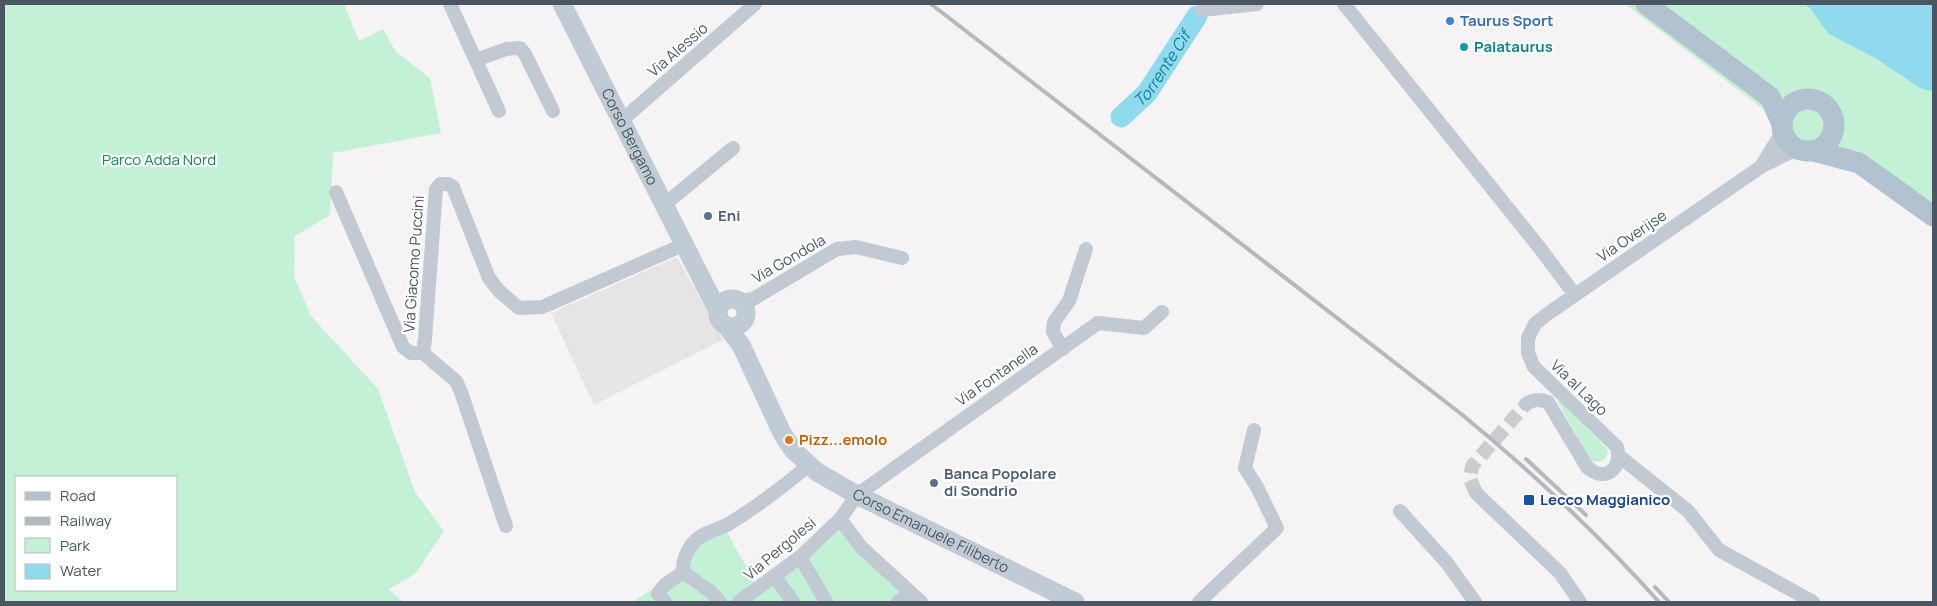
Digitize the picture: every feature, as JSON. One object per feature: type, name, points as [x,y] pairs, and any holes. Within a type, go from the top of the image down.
[{"type":"main road","name":"Corso Bergamo","points":[[562,4],[698,269],[717,293],[736,310],[741,345],[782,433],[793,450]]},
{"type":"main road","points":[[1646,4],[1770,97],[1820,102],[1827,108],[1834,124],[1859,163],[1933,216]]},
{"type":"main road","points":[[1770,97],[1790,144],[1806,150],[1859,163]]},
{"type":"main road","points":[[1782,128],[1787,110],[1802,100]]},
{"type":"main road","points":[[1806,150],[1822,147],[1829,141],[1833,133],[1834,124]]},
{"type":"main road","name":"Corso Emanuele Filiberto","points":[[793,450],[817,472],[857,495],[1075,602]]},
{"type":"street","points":[[450,4],[499,111]]},
{"type":"street","name":"Via Alessio","points":[[621,121],[755,4]]},
{"type":"street","points":[[1202,10],[1257,4]]},
{"type":"street","points":[[1344,4],[1575,294]]},
{"type":"street","points":[[476,60],[506,48],[520,48],[525,54],[552,111]]},
{"type":"street","name":"Via Overijse","points":[[1762,166],[1782,128]]},
{"type":"street","points":[[664,205],[733,148]]},
{"type":"street","name":"Via Overijse","points":[[1528,338],[1535,324],[1575,294],[1762,166],[1806,150]]},
{"type":"street","name":"Via Giacomo Puccini","points":[[423,353],[436,188],[440,184],[448,184],[453,187],[489,278],[499,292],[519,308],[548,305],[685,244]]},
{"type":"street","points":[[336,192],[403,347],[411,352],[423,353],[456,381],[506,526]]},
{"type":"street","name":"Via Gondola","points":[[736,310],[837,249],[856,247],[902,258]]},
{"type":"street","points":[[1063,350],[1053,332],[1054,322],[1069,301],[1086,250]]},
{"type":"street","name":"Via Fontanella","points":[[840,519],[857,495],[1098,324],[1144,328],[1162,312]]},
{"type":"street","name":"Via al Lago","points":[[1528,338],[1528,353],[1534,367],[1617,447],[1619,456],[1688,511],[1719,550],[1813,602]]},
{"type":"street","points":[[1526,404],[1532,400],[1540,399],[1548,402],[1586,468],[1592,472],[1600,474],[1614,469],[1618,463],[1619,456]]},
{"type":"street","points":[[1199,602],[1277,528],[1257,487],[1245,468],[1254,430]]},
{"type":"street","points":[[662,598],[664,584],[675,579],[683,572],[685,558],[694,542],[712,530],[728,524],[756,506],[809,465]]},
{"type":"street","points":[[1476,493],[1560,573],[1580,602]]},
{"type":"street","points":[[1400,511],[1447,563],[1475,602]]},
{"type":"street","points":[[840,519],[861,547],[922,602]]},
{"type":"street","name":"Via Pergolesi","points":[[740,602],[800,557],[840,519]]},
{"type":"street","points":[[800,557],[826,602]]},
{"type":"street","points":[[683,572],[711,592],[720,602]]},
{"type":"street","points":[[774,576],[793,602]]},
{"type":"street","points":[[898,602],[910,592]]},
{"type":"shaded area","points":[[677,257],[723,340],[594,405],[551,313]]},
{"type":"green space","name":"Parco Adda Nord","points":[[4,4],[344,4],[359,41],[383,29],[396,52],[430,78],[441,133],[333,153],[330,215],[295,236],[294,276],[311,316],[378,389],[415,492],[444,531],[415,574],[389,589],[403,602],[4,602]]},
{"type":"green space","points":[[1625,4],[1933,4],[1933,225],[1839,159],[1806,162],[1770,114]]},
{"type":"green space","points":[[1559,399],[1608,450],[1605,459],[1597,462],[1590,460],[1557,400]]},
{"type":"green space","points":[[837,520],[921,602],[633,602],[672,576],[697,546],[724,527],[757,586]]},
{"type":"water","points":[[1802,4],[1933,4],[1933,91],[1922,89],[1877,59],[1829,34],[1809,7]]},
{"type":"waterway","name":"Torrente Cif","points":[[1121,117],[1147,93],[1197,16]]},
{"type":"tunnel","points":[[1476,493],[1470,479],[1472,466],[1526,404]]},
{"type":"railway","points":[[931,4],[1460,413],[1563,504],[1659,602]]},
{"type":"railway","points":[[1526,459],[1586,515]]},
{"type":"railway","points":[[1655,587],[1669,602]]},
{"type":"place","name":"Taurus Sport","points":[[1450,21]]},
{"type":"place","name":"Palataurus","points":[[1464,47]]},
{"type":"place","name":"Eni","points":[[708,216]]},
{"type":"place","name":"Pizz...emolo","points":[[789,440]]},
{"type":"place","name":"Banca Popolare di Sondrio","points":[[934,483]]},
{"type":"place","name":"Lecco Maggianico","points":[[1529,500]]}]
